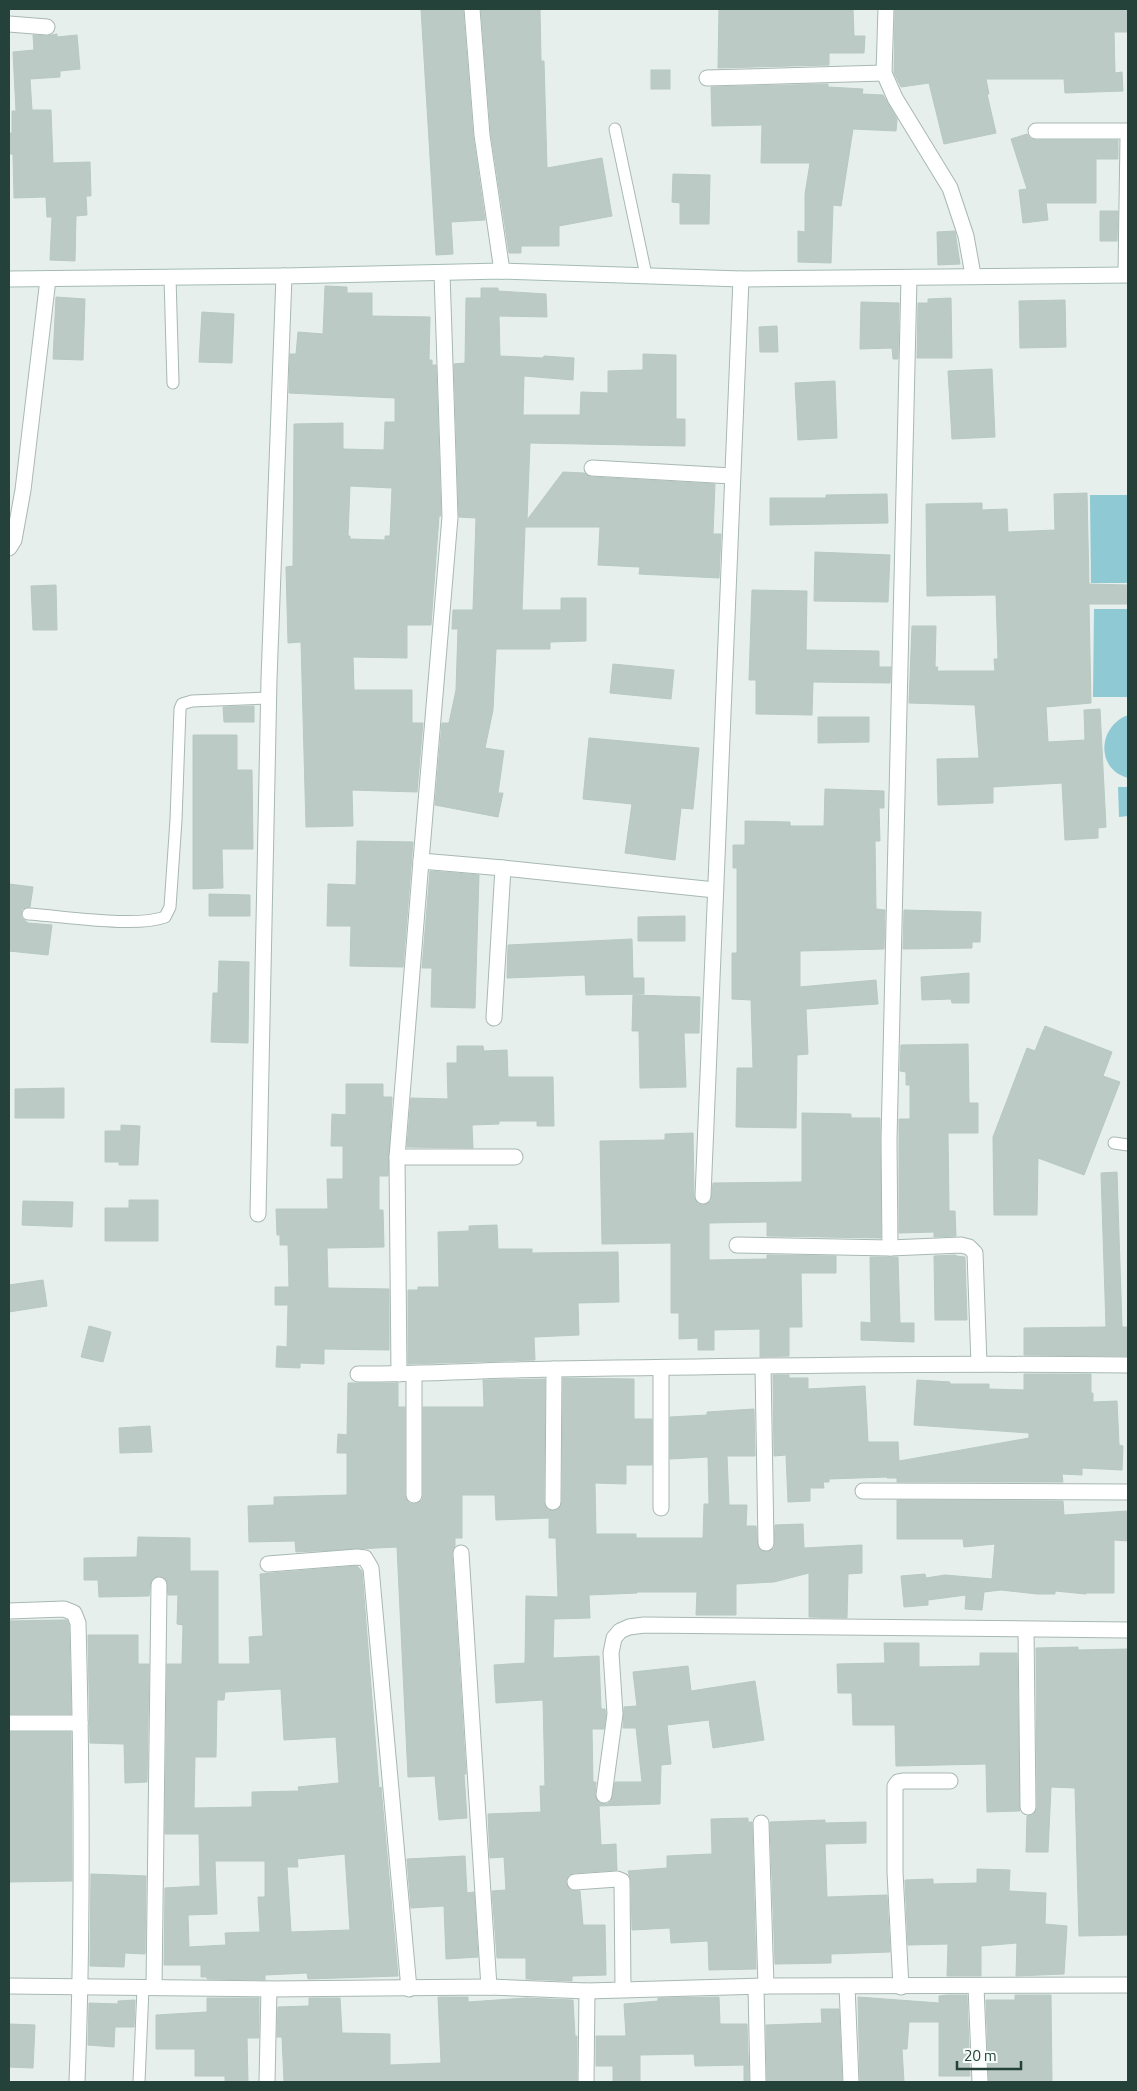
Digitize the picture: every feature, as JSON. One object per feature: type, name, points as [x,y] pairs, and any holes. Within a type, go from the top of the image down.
[{"type":"street","points":[[472,9],[482,134],[502,271]]},
{"type":"street","points":[[886,9],[884,73],[895,98],[950,188],[966,236],[973,275]]},
{"type":"street","points":[[9,24],[47,27]]},
{"type":"street","points":[[707,78],[884,73]]},
{"type":"street","points":[[1036,131],[1128,131]]},
{"type":"street","points":[[9,279],[502,271],[741,279],[1127,274],[1128,137]]},
{"type":"street","points":[[414,1495],[397,1157],[450,517],[442,273]]},
{"type":"street","points":[[258,1214],[269,698],[284,276]]},
{"type":"street","points":[[890,1248],[889,1140],[909,278]]},
{"type":"street","points":[[9,548],[14,540],[23,490],[48,279]]},
{"type":"street","points":[[703,1196],[741,279]]},
{"type":"street","points":[[592,468],[732,476]]},
{"type":"street","points":[[421,861],[715,890]]},
{"type":"street","points":[[494,1018],[503,868]]},
{"type":"street","points":[[397,1157],[515,1157]]},
{"type":"street","points":[[737,1245],[890,1248],[961,1245],[969,1247],[974,1253],[979,1364]]},
{"type":"street","points":[[358,1374],[407,1375],[554,1369],[979,1364],[1128,1365]]},
{"type":"street","points":[[762,1367],[766,1543]]},
{"type":"street","points":[[553,1502],[554,1369]]},
{"type":"street","points":[[661,1369],[661,1508]]},
{"type":"street","points":[[863,1491],[1128,1492]]},
{"type":"street","points":[[461,1552],[488,1987]]},
{"type":"street","points":[[268,1564],[357,1557],[365,1558],[371,1568],[409,1990]]},
{"type":"street","points":[[149,1988],[159,1585]]},
{"type":"street","points":[[9,1611],[64,1608],[70,1610],[76,1616],[80,1723],[81,1986],[76,2082]]},
{"type":"street","points":[[604,1794],[615,1714],[611,1653],[614,1638],[620,1631],[629,1627],[644,1625],[1128,1630]]},
{"type":"street","points":[[1026,1630],[1028,1808]]},
{"type":"street","points":[[9,1723],[80,1723]]},
{"type":"street","points":[[901,1986],[895,1872],[895,1786],[898,1782],[904,1780],[950,1781]]},
{"type":"street","points":[[758,2082],[761,1987],[761,1823]]},
{"type":"street","points":[[575,1882],[622,1880],[623,1989]]},
{"type":"street","points":[[9,1986],[269,1990],[409,1990],[488,1987],[587,1991],[847,1986],[1128,1985]]},
{"type":"street","points":[[847,1986],[851,2082]]},
{"type":"street","points":[[976,1987],[980,2082]]},
{"type":"street","points":[[267,2082],[269,1990]]},
{"type":"street","points":[[586,2082],[587,1991]]},
{"type":"lane","points":[[616,129],[646,275]]},
{"type":"lane","points":[[170,277],[173,383]]},
{"type":"lane","points":[[28,914],[116,920],[156,920],[165,917],[170,907],[176,820],[180,709],[182,704],[192,700],[269,698]]},
{"type":"lane","points":[[1114,1143],[1128,1145]]},
{"type":"lane","points":[[139,2082],[149,1988]]},
{"type":"water","points":[[1090,495],[1128,495],[1128,583],[1091,583]]},
{"type":"water","points":[[1094,609],[1128,609],[1128,697],[1093,697]]},
{"type":"water","points":[[1128,715],[1128,778],[1117,773],[1110,766],[1104,747],[1106,737],[1111,728],[1118,720]]},
{"type":"water","points":[[1118,787],[1128,787],[1128,816],[1119,817]]},
{"type":"building","points":[[421,9],[463,9],[473,136],[485,220],[451,222],[453,254],[436,255]]},
{"type":"building","points":[[481,9],[540,9],[541,61],[544,61],[547,168],[602,158],[612,216],[559,226],[559,246],[521,246],[521,253],[509,253],[491,134]]},
{"type":"building","points":[[719,9],[853,9],[854,36],[865,36],[864,53],[829,53],[829,65],[718,68]]},
{"type":"building","points":[[895,9],[1127,9],[1127,32],[1114,32],[1115,73],[1122,72],[1123,91],[1065,93],[1064,79],[986,79],[989,94],[987,94],[996,133],[944,144],[929,83],[901,87],[894,73]]},
{"type":"building","points":[[57,34],[57,37],[77,35],[80,69],[60,71],[60,77],[30,79],[32,110],[51,110],[53,163],[90,162],[91,196],[86,196],[87,215],[76,216],[75,261],[50,260],[52,217],[47,217],[46,197],[14,198],[13,154],[9,154],[9,133],[12,133],[12,111],[16,111],[13,52],[34,50],[33,35],[47,36]]},
{"type":"building","points":[[651,70],[670,70],[670,89],[651,89]]},
{"type":"building","points":[[828,84],[828,87],[863,89],[862,94],[883,95],[897,119],[896,131],[853,129],[841,206],[833,205],[831,263],[798,262],[798,231],[805,232],[805,194],[810,163],[761,163],[762,125],[712,126],[711,87]]},
{"type":"building","points":[[1027,134],[1031,139],[1036,140],[1118,140],[1118,159],[1096,159],[1096,203],[1046,203],[1048,220],[1023,223],[1019,190],[1027,189],[1011,139]]},
{"type":"building","points":[[673,174],[710,175],[709,224],[680,224],[680,203],[672,202]]},
{"type":"building","points":[[1100,211],[1118,211],[1117,241],[1100,241]]},
{"type":"building","points":[[955,231],[960,264],[938,265],[937,232]]},
{"type":"building","points":[[325,286],[347,287],[347,293],[372,293],[372,316],[430,317],[429,360],[432,360],[432,365],[436,365],[441,516],[439,516],[431,625],[407,625],[407,658],[353,657],[354,690],[412,690],[412,723],[423,723],[417,792],[352,790],[353,826],[306,827],[301,642],[288,643],[286,567],[293,566],[294,424],[343,423],[343,449],[384,450],[385,422],[395,422],[395,398],[289,393],[290,354],[296,354],[298,332],[323,334]],"holes":[[[350,486],[392,488],[390,536],[385,536],[385,540],[350,539],[350,536],[348,536]]]},
{"type":"building","points":[[481,288],[498,288],[498,291],[546,294],[547,317],[499,316],[500,356],[574,358],[573,380],[524,376],[523,415],[580,415],[581,392],[608,393],[608,371],[643,370],[643,354],[676,355],[676,419],[685,419],[685,446],[530,443],[527,520],[563,472],[584,473],[591,477],[715,484],[713,534],[721,534],[719,578],[639,574],[640,567],[598,565],[600,527],[525,527],[522,610],[561,610],[561,598],[586,598],[586,641],[550,642],[550,649],[496,649],[493,710],[485,748],[504,751],[498,793],[503,793],[498,817],[435,805],[442,723],[449,723],[456,690],[458,629],[452,629],[453,610],[473,610],[476,518],[459,517],[454,364],[465,363],[466,298],[481,298]]},
{"type":"building","points":[[56,297],[85,299],[83,360],[53,359]]},
{"type":"building","points":[[951,298],[952,358],[917,358],[918,303],[928,303],[928,299]]},
{"type":"building","points":[[1065,300],[1066,347],[1020,348],[1019,301]]},
{"type":"building","points":[[861,302],[899,303],[898,359],[893,359],[892,348],[860,349]]},
{"type":"building","points":[[202,312],[234,314],[232,363],[199,362]]},
{"type":"building","points":[[777,326],[778,352],[760,352],[759,327]]},
{"type":"building","points":[[992,369],[995,437],[952,439],[948,371]]},
{"type":"building","points":[[835,381],[837,438],[798,440],[795,383]]},
{"type":"building","points":[[1087,493],[1089,584],[1128,585],[1128,604],[1089,604],[1091,703],[1046,707],[1048,742],[1085,740],[1084,710],[1100,709],[1106,827],[1098,828],[1098,838],[1065,840],[1062,783],[993,787],[993,803],[938,805],[937,759],[979,758],[975,705],[909,703],[912,626],[936,626],[935,667],[938,667],[937,671],[995,671],[994,659],[998,659],[996,595],[927,596],[926,504],[982,503],[982,510],[1007,509],[1008,532],[1055,530],[1054,494]]},
{"type":"building","points":[[887,494],[888,523],[770,525],[770,498],[826,498],[826,495]]},
{"type":"building","points":[[815,552],[890,555],[888,602],[814,601]]},
{"type":"building","points":[[56,585],[57,630],[33,630],[31,586]]},
{"type":"building","points":[[752,590],[807,591],[806,650],[879,651],[879,667],[891,667],[890,683],[813,682],[812,715],[756,714],[756,680],[749,680]]},
{"type":"building","points":[[613,664],[674,670],[671,699],[610,693]]},
{"type":"building","points":[[254,706],[254,722],[224,722],[223,707]]},
{"type":"building","points":[[818,717],[869,717],[869,742],[818,743]]},
{"type":"building","points":[[193,735],[237,735],[237,770],[252,770],[253,849],[222,849],[223,888],[193,889]]},
{"type":"building","points":[[589,738],[699,748],[693,809],[681,808],[675,860],[625,853],[632,804],[583,799]]},
{"type":"building","points":[[825,789],[884,791],[884,808],[879,808],[880,841],[875,841],[876,909],[885,910],[884,949],[800,951],[800,987],[876,980],[878,1004],[806,1009],[808,1054],[797,1055],[796,1128],[736,1127],[737,1068],[753,1068],[751,1000],[732,999],[732,953],[737,953],[737,868],[733,868],[733,845],[745,845],[745,821],[790,822],[790,826],[824,826]]},
{"type":"building","points":[[357,841],[413,842],[403,967],[350,966],[351,926],[327,926],[328,884],[356,885]]},
{"type":"building","points":[[430,871],[479,875],[475,1008],[431,1007],[432,968],[422,968]]},
{"type":"building","points":[[9,884],[33,887],[30,907],[22,909],[21,917],[28,923],[52,925],[48,955],[9,951]]},
{"type":"building","points":[[209,894],[250,895],[250,916],[209,916]]},
{"type":"building","points":[[904,910],[981,912],[980,942],[972,942],[972,948],[903,949]]},
{"type":"building","points":[[685,916],[685,941],[638,941],[638,917]]},
{"type":"building","points":[[632,939],[633,978],[644,978],[644,994],[586,995],[585,975],[507,978],[508,945]]},
{"type":"building","points":[[219,961],[249,962],[248,1043],[211,1042],[213,993],[218,993]]},
{"type":"building","points":[[969,973],[969,1003],[952,1003],[951,999],[922,1000],[921,977]]},
{"type":"building","points":[[633,995],[700,997],[699,1033],[684,1033],[686,1087],[640,1088],[639,1031],[632,1031]]},
{"type":"building","points":[[1045,1026],[1112,1052],[1103,1076],[1120,1082],[1084,1175],[1038,1158],[1037,1215],[994,1215],[993,1137],[1027,1048],[1035,1051]]},
{"type":"building","points":[[968,1044],[969,1103],[978,1103],[978,1133],[948,1133],[949,1211],[955,1211],[956,1236],[934,1237],[934,1232],[899,1233],[899,1119],[910,1119],[910,1085],[906,1085],[906,1072],[900,1071],[901,1045]]},
{"type":"building","points":[[457,1046],[483,1046],[484,1051],[507,1050],[508,1077],[553,1077],[554,1126],[537,1126],[537,1121],[499,1121],[499,1124],[472,1125],[473,1148],[407,1147],[411,1098],[448,1099],[447,1063],[457,1063]]},
{"type":"building","points":[[346,1084],[383,1084],[383,1097],[392,1097],[388,1176],[379,1176],[379,1210],[383,1210],[384,1247],[327,1248],[328,1288],[389,1289],[389,1350],[324,1349],[324,1364],[300,1363],[300,1368],[276,1367],[277,1346],[287,1347],[288,1305],[275,1305],[275,1287],[289,1287],[288,1245],[280,1245],[280,1235],[277,1235],[276,1209],[328,1209],[327,1179],[343,1179],[343,1146],[331,1146],[332,1114],[346,1115]]},
{"type":"building","points":[[64,1088],[64,1118],[15,1118],[15,1089]]},
{"type":"building","points":[[802,1113],[851,1114],[851,1118],[880,1118],[881,1238],[767,1236],[767,1222],[709,1223],[709,1260],[767,1259],[767,1255],[836,1256],[836,1273],[801,1273],[802,1327],[789,1327],[789,1356],[760,1357],[760,1329],[714,1330],[714,1350],[698,1350],[698,1338],[679,1339],[679,1313],[671,1313],[671,1243],[602,1244],[600,1141],[665,1140],[665,1134],[693,1133],[694,1196],[698,1204],[703,1205],[711,1201],[713,1183],[802,1182]]},
{"type":"building","points":[[121,1125],[140,1126],[138,1165],[119,1165],[119,1162],[105,1162],[105,1131],[121,1131]]},
{"type":"building","points":[[1117,1172],[1122,1327],[1128,1327],[1128,1356],[1024,1355],[1024,1328],[1106,1327],[1101,1173]]},
{"type":"building","points":[[129,1200],[158,1200],[158,1241],[105,1241],[105,1208],[129,1208]]},
{"type":"building","points":[[23,1201],[73,1202],[72,1227],[22,1225]]},
{"type":"building","points":[[497,1225],[498,1249],[532,1249],[532,1253],[618,1252],[619,1302],[578,1303],[579,1335],[534,1337],[535,1360],[408,1364],[408,1290],[418,1290],[418,1287],[439,1287],[438,1232],[469,1231],[469,1226]]},
{"type":"building","points":[[956,1255],[965,1257],[967,1320],[935,1320],[934,1256]]},
{"type":"building","points":[[870,1257],[898,1257],[900,1323],[914,1323],[914,1342],[861,1340],[861,1322],[871,1323]]},
{"type":"building","points":[[43,1280],[47,1306],[9,1312],[9,1285]]},
{"type":"building","points":[[89,1326],[111,1332],[103,1362],[81,1357]]},
{"type":"building","points":[[1024,1374],[1091,1374],[1093,1402],[1117,1401],[1119,1445],[1123,1446],[1122,1470],[1082,1468],[1082,1475],[1062,1474],[1063,1482],[897,1482],[897,1478],[887,1477],[829,1479],[829,1482],[823,1482],[824,1488],[810,1488],[810,1501],[788,1502],[786,1455],[774,1456],[773,1375],[789,1375],[789,1378],[808,1378],[808,1389],[865,1386],[868,1442],[898,1442],[899,1461],[1029,1438],[1029,1433],[914,1425],[917,1380],[950,1382],[950,1384],[989,1384],[989,1389],[1024,1390]]},
{"type":"building","points":[[563,1378],[634,1379],[634,1419],[652,1419],[652,1465],[626,1465],[626,1484],[595,1483],[596,1534],[636,1534],[636,1538],[703,1538],[704,1504],[709,1504],[708,1457],[670,1459],[670,1417],[707,1415],[707,1412],[754,1409],[755,1456],[727,1456],[729,1505],[747,1505],[746,1526],[756,1526],[758,1548],[767,1552],[774,1548],[775,1525],[803,1524],[804,1548],[862,1545],[862,1573],[848,1574],[847,1618],[809,1617],[809,1573],[774,1582],[736,1584],[736,1615],[696,1615],[697,1592],[637,1592],[589,1595],[590,1618],[554,1619],[553,1658],[599,1656],[601,1709],[605,1709],[606,1714],[604,1729],[592,1729],[593,1782],[596,1782],[595,1794],[599,1803],[607,1804],[611,1801],[615,1782],[642,1782],[636,1728],[623,1728],[624,1707],[637,1706],[633,1672],[688,1666],[691,1691],[755,1681],[764,1740],[713,1748],[709,1720],[667,1725],[671,1764],[661,1765],[660,1804],[599,1806],[601,1845],[616,1844],[617,1870],[574,1873],[569,1875],[566,1882],[570,1890],[580,1891],[583,1925],[605,1925],[606,1975],[572,1976],[572,1981],[526,1979],[526,1958],[497,1958],[492,1891],[506,1890],[504,1857],[490,1858],[488,1814],[541,1812],[540,1786],[545,1786],[543,1700],[496,1703],[494,1665],[525,1663],[526,1596],[558,1597],[556,1538],[549,1538],[549,1518],[496,1520],[495,1495],[462,1495],[462,1538],[455,1538],[452,1554],[467,1818],[439,1820],[435,1776],[408,1777],[397,1547],[296,1552],[295,1541],[249,1542],[248,1506],[274,1505],[274,1497],[347,1495],[347,1453],[337,1453],[338,1434],[347,1435],[348,1383],[398,1383],[398,1407],[405,1407],[405,1495],[409,1503],[414,1504],[422,1500],[423,1495],[423,1407],[484,1407],[483,1380],[545,1379],[544,1502],[548,1510],[557,1510],[562,1502]]},
{"type":"building","points":[[150,1426],[152,1452],[120,1453],[119,1428]]},
{"type":"building","points":[[897,1500],[1063,1501],[1064,1515],[1128,1511],[1128,1541],[1114,1540],[1114,1593],[1086,1594],[1055,1591],[1055,1594],[1037,1594],[1001,1590],[984,1592],[982,1610],[965,1609],[966,1595],[928,1600],[928,1605],[904,1607],[901,1576],[925,1574],[926,1578],[945,1575],[992,1579],[995,1544],[964,1547],[963,1539],[897,1539]]},
{"type":"building","points":[[138,1537],[190,1538],[190,1571],[218,1571],[218,1664],[250,1664],[249,1637],[263,1636],[260,1574],[357,1566],[362,1571],[379,1788],[381,1787],[398,1976],[308,1979],[307,1973],[265,1975],[265,1980],[207,1979],[207,1977],[201,1977],[201,1965],[164,1965],[165,1888],[200,1886],[199,1834],[165,1834],[167,1664],[182,1664],[183,1625],[177,1624],[178,1595],[168,1595],[167,1581],[160,1576],[155,1577],[151,1581],[149,1596],[99,1597],[98,1580],[84,1580],[84,1558],[137,1557]],"holes":[[[281,1689],[284,1740],[336,1737],[339,1783],[298,1787],[299,1791],[252,1792],[252,1807],[194,1808],[195,1757],[216,1757],[217,1700],[224,1700],[225,1692]],[[345,1854],[350,1930],[291,1932],[287,1867],[298,1867],[297,1859]],[[215,1861],[265,1861],[265,1897],[258,1897],[260,1932],[225,1933],[226,1945],[189,1947],[188,1915],[217,1914]]]},
{"type":"building","points":[[67,1620],[69,1625],[71,1714],[9,1714],[9,1621]]},
{"type":"building","points":[[88,1635],[138,1635],[138,1664],[149,1664],[147,1782],[125,1783],[124,1744],[90,1743]]},
{"type":"building","points":[[884,1643],[919,1643],[919,1667],[980,1666],[980,1653],[1017,1653],[1020,1811],[987,1812],[986,1764],[896,1766],[895,1725],[853,1725],[852,1693],[838,1693],[837,1664],[885,1663]]},
{"type":"building","points":[[1078,1647],[1078,1650],[1128,1649],[1128,1935],[1079,1936],[1075,1788],[1051,1787],[1048,1852],[1026,1852],[1027,1816],[1033,1815],[1037,1807],[1036,1648]]},
{"type":"building","points":[[9,1732],[71,1732],[72,1881],[9,1882]]},
{"type":"building","points":[[748,1818],[748,1822],[752,1822],[756,1969],[709,1970],[708,1941],[671,1943],[670,1928],[632,1930],[631,1881],[628,1871],[667,1868],[667,1856],[712,1854],[711,1819]]},
{"type":"building","points":[[825,1820],[825,1823],[866,1822],[866,1843],[825,1844],[827,1897],[887,1895],[890,1952],[831,1954],[831,1963],[775,1964],[770,1822]]},
{"type":"building","points":[[465,1856],[467,1893],[474,1892],[478,1957],[446,1959],[444,1906],[411,1908],[407,1859]]},
{"type":"building","points":[[977,1869],[1010,1870],[1009,1891],[1046,1893],[1045,1924],[1067,1926],[1064,1974],[1016,1976],[1017,1943],[981,1946],[981,1976],[947,1976],[948,1944],[908,1945],[905,1880],[933,1879],[933,1884],[977,1883]]},
{"type":"building","points":[[91,1874],[146,1876],[145,1954],[125,1953],[124,1967],[90,1966]]},
{"type":"building","points":[[967,1995],[970,2076],[939,2076],[939,2022],[909,2022],[907,2049],[902,2049],[904,2082],[860,2082],[858,1997],[939,2003],[939,1996]]},
{"type":"building","points":[[1015,1995],[1051,1995],[1052,2082],[989,2082],[986,2000],[1015,2000]]},
{"type":"building","points":[[438,1997],[468,1997],[468,2002],[526,1998],[573,2000],[575,2036],[577,2036],[577,2082],[284,2082],[282,2037],[277,2037],[278,2007],[309,2006],[309,1998],[340,1998],[342,2033],[390,2034],[390,2065],[441,2063]]},
{"type":"building","points":[[719,1997],[720,2024],[747,2024],[749,2082],[744,2082],[744,2065],[695,2066],[694,2054],[640,2055],[640,2082],[613,2082],[613,2066],[596,2066],[596,2036],[626,2036],[624,2004],[658,2001],[658,1998]]},
{"type":"building","points":[[207,1998],[259,1998],[259,2038],[247,2038],[248,2082],[225,2082],[225,2076],[195,2076],[195,2049],[156,2049],[156,2015],[207,2012]]},
{"type":"building","points":[[135,2000],[134,2027],[115,2027],[114,2047],[88,2045],[89,2003],[118,2004],[118,2001]]},
{"type":"building","points":[[821,2009],[839,2009],[842,2082],[767,2082],[766,2025],[822,2023]]},
{"type":"building","points":[[9,2024],[35,2025],[33,2068],[9,2067]]}]
